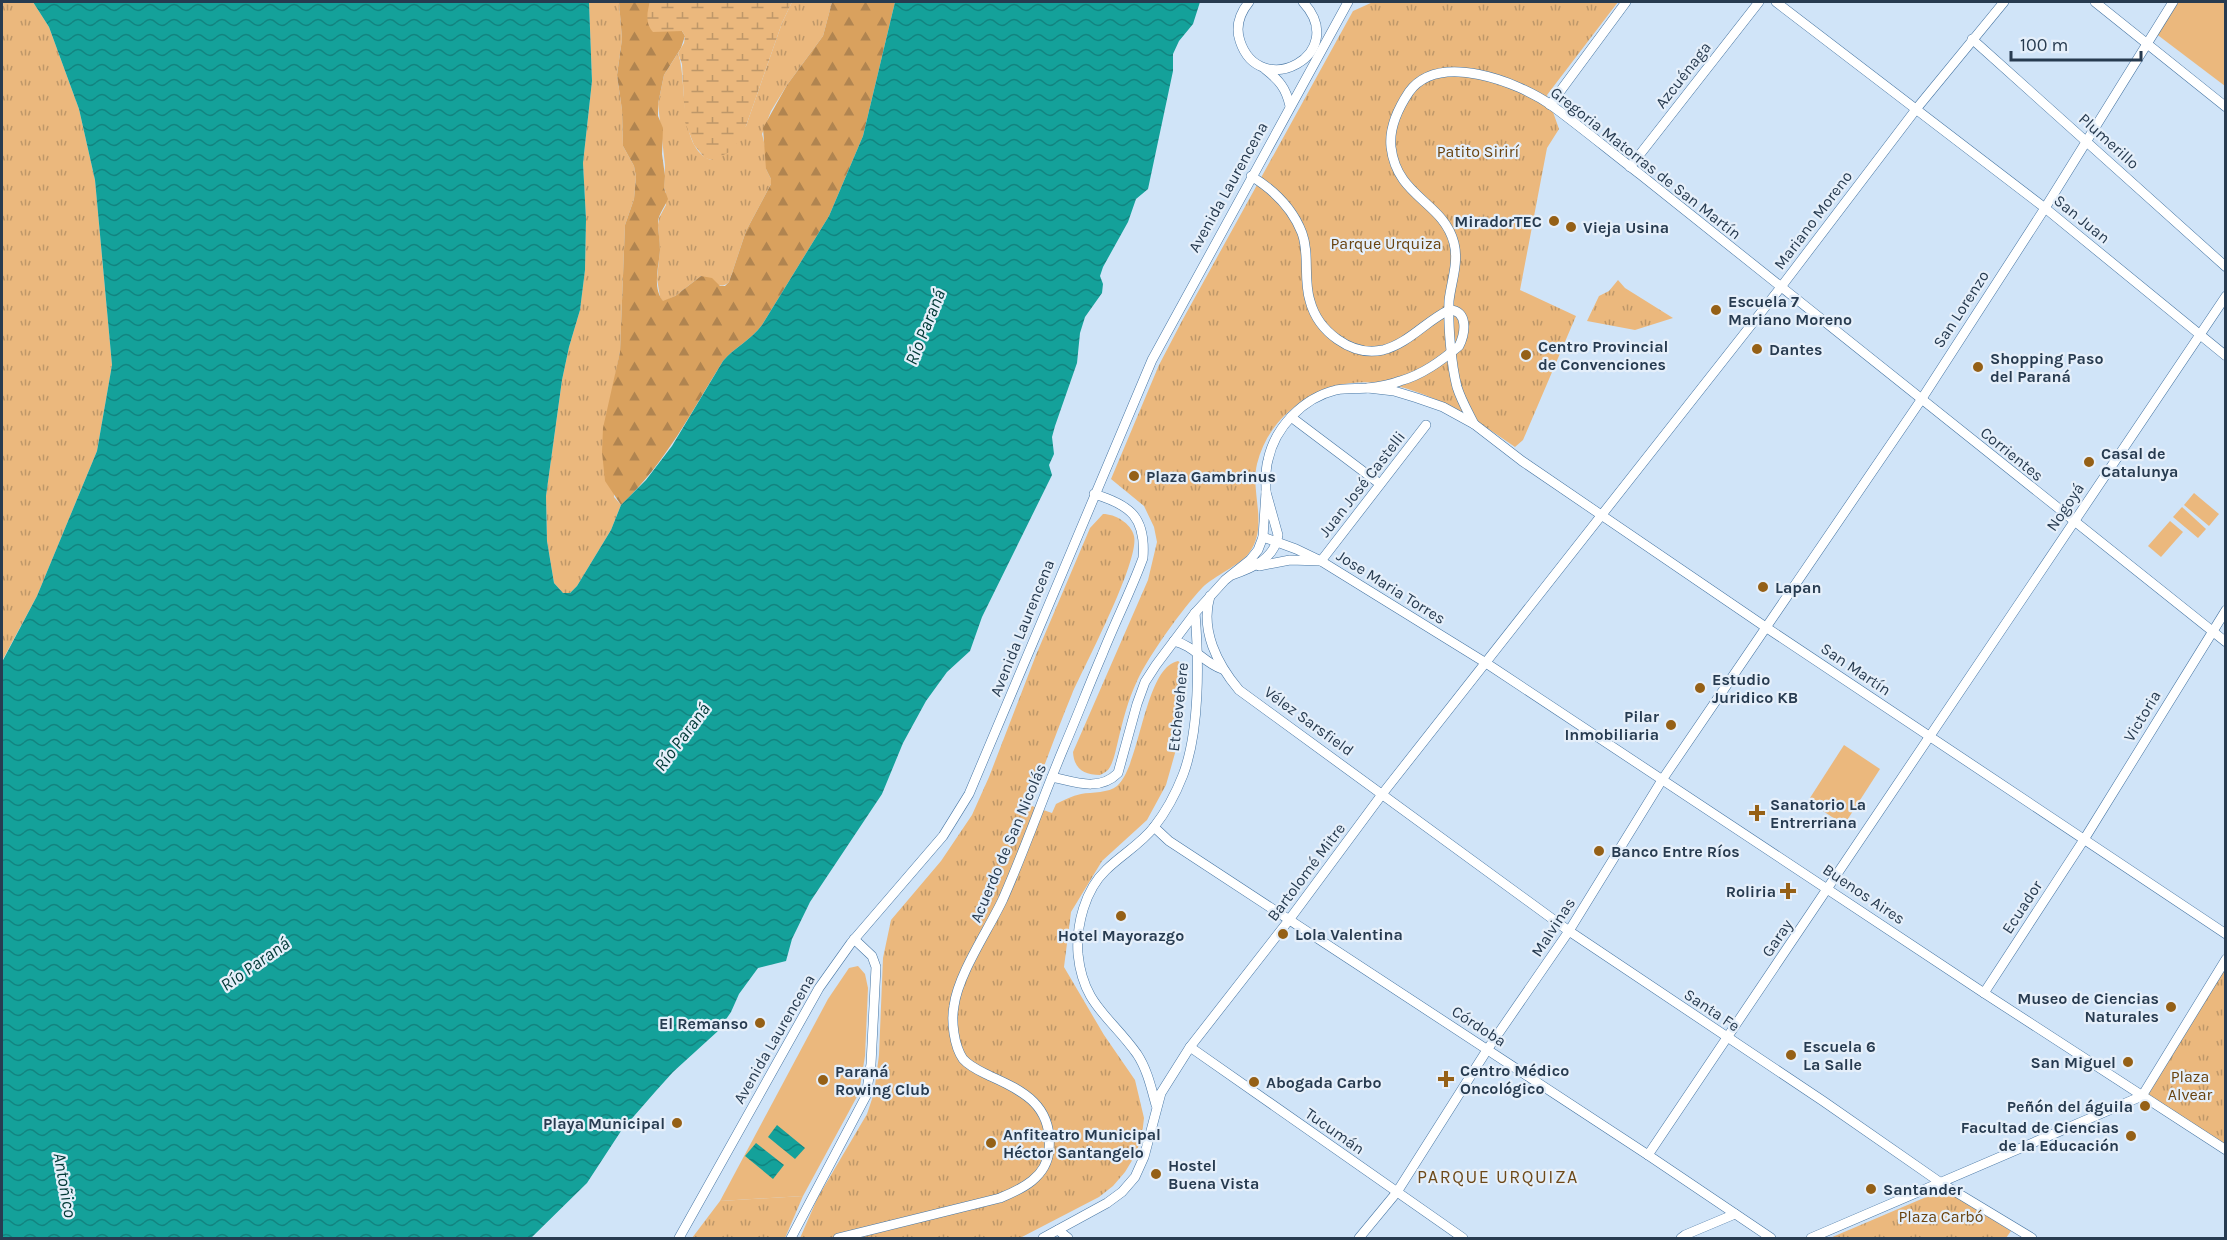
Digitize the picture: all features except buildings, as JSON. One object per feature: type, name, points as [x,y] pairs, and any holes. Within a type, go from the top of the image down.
[{"type":"street","points":[[1260,66],[1284,69],[1299,63],[1312,51],[1317,28],[1314,17],[1303,2]]},
{"type":"street","points":[[1346,4],[1355,2]]},
{"type":"street","points":[[1550,105],[1626,2]]},
{"type":"street","name":"Azcuénaga","points":[[1630,167],[1759,2]]},
{"type":"street","name":"San Juan","points":[[1776,2],[1917,108],[2226,356]]},
{"type":"street","name":"Mariano Moreno","points":[[1601,514],[1781,287],[1917,108],[2004,2]]},
{"type":"street","points":[[2095,2],[2226,107]]},
{"type":"street","name":"San Lorenzo","points":[[1767,628],[1920,400],[2173,2]]},
{"type":"street","points":[[1245,4],[1238,22],[1238,36],[1242,48],[1251,59],[1281,83],[1286,90],[1290,106]]},
{"type":"street","name":"Avenida Laurencena","points":[[679,1239],[805,1012],[834,965],[932,850],[969,794],[1152,360],[1346,4]]},
{"type":"street","name":"Plumerillo","points":[[1972,39],[2226,267]]},
{"type":"street","name":"Gregoria Matorras de San Martín","points":[[1449,310],[1455,260],[1454,243],[1439,216],[1402,180],[1390,144],[1392,127],[1402,103],[1412,89],[1421,81],[1446,73],[1471,72],[1511,85],[1550,105],[1781,287]]},
{"type":"street","points":[[1251,176],[1269,186],[1297,221],[1306,252],[1310,301],[1314,313],[1339,341],[1365,351],[1380,350],[1406,340],[1425,324],[1449,310],[1457,386],[1474,424]]},
{"type":"street","name":"Corrientes","points":[[1781,287],[2072,522],[2226,642]]},
{"type":"street","name":"Nogoyá","points":[[1931,737],[2072,522],[2226,296]]},
{"type":"street","points":[[1174,641],[1195,613],[1225,580],[1250,560],[1263,537],[1267,461],[1272,446],[1291,417],[1308,402],[1323,394],[1348,388],[1368,388],[1416,376],[1452,352]]},
{"type":"street","name":"San Martín","points":[[1368,388],[1394,391],[1417,398],[1443,407],[1474,424],[1522,461],[1767,628],[2226,934]]},
{"type":"street","points":[[1291,417],[1380,484]]},
{"type":"street","name":"Juan José Castelli","points":[[1321,561],[1426,425]]},
{"type":"street","points":[[1252,568],[1269,554],[1277,542],[1278,536],[1266,492]]},
{"type":"street","name":"Acuerdo de San Nicolás","points":[[838,1239],[1000,1198],[1025,1187],[1043,1169],[1049,1155],[1050,1142],[1043,1113],[1035,1101],[1020,1090],[971,1067],[963,1059],[957,1049],[953,1007],[965,972],[1003,899],[1143,558],[1142,528],[1136,517],[1126,507],[1094,494]]},
{"type":"street","name":"Bartolomé Mitre","points":[[1043,1238],[1107,1203],[1135,1177],[1152,1132],[1156,1105],[1168,1080],[1190,1047],[1289,920],[1383,793],[1601,514]]},
{"type":"street","points":[[1263,537],[1277,542]]},
{"type":"street","name":"Jose Maria Torres","points":[[1277,542],[1321,561],[1486,663]]},
{"type":"street","points":[[1233,575],[1252,568],[1290,560],[1321,561]]},
{"type":"street","name":"Vélez Sarsfield","points":[[1210,596],[1206,617],[1213,648],[1222,669],[1239,690],[1383,793]]},
{"type":"street","name":"Victoria","points":[[2085,838],[2226,609]]},
{"type":"street","name":"Etchevehere","points":[[1156,1105],[1145,1069],[1137,1055],[1090,997],[1082,979],[1078,952],[1081,917],[1096,881],[1154,827],[1182,776],[1191,747],[1194,724],[1196,670],[1199,656],[1195,613]]},
{"type":"street","name":"Malvinas","points":[[1359,1239],[1397,1192],[1487,1050],[1569,932],[1662,780],[1767,628]]},
{"type":"street","name":"Etchevehere","points":[[1052,777],[1092,785],[1111,780],[1118,773],[1145,682],[1174,641]]},
{"type":"street","name":"Vélez Sarsfield","points":[[1174,641],[1189,647],[1199,656],[1222,669]]},
{"type":"street","name":"Buenos Aires","points":[[1486,663],[1984,993],[2226,1150]]},
{"type":"street","name":"Garay","points":[[1648,1155],[1931,737]]},
{"type":"street","name":"Santa Fe","points":[[1383,793],[1569,932],[1823,1101],[1941,1183],[2032,1239]]},
{"type":"street","name":"Córdoba","points":[[1154,827],[1169,841],[1648,1155],[1771,1239]]},
{"type":"street","name":"Ecuador","points":[[1984,993],[2085,838]]},
{"type":"street","points":[[791,1239],[868,1088],[876,967],[872,956],[854,939]]},
{"type":"street","points":[[1811,1239],[2142,1096],[2226,959]]},
{"type":"street","name":"Tucumán","points":[[1190,1047],[1462,1239]]},
{"type":"street","points":[[1681,1239],[1735,1214]]},
{"type":"street","points":[[1058,1230],[1068,1239]]},
{"type":"green space","points":[[2,2],[33,2],[49,27],[79,109],[95,180],[112,365],[97,451],[37,596],[2,661]]},
{"type":"green space","points":[[589,2],[619,2],[622,39],[617,75],[622,110],[623,146],[634,166],[636,177],[634,199],[625,225],[620,352],[615,377],[614,497],[621,505],[611,530],[577,586],[570,593],[563,593],[554,583],[547,541],[546,496],[562,380],[580,310],[585,270],[586,219],[583,163],[592,81]]},
{"type":"green space","points":[[619,2],[650,2],[648,22],[653,31],[682,31],[685,36],[681,48],[664,75],[658,104],[658,116],[663,128],[664,188],[668,199],[658,221],[660,250],[657,283],[663,301],[675,296],[701,276],[712,278],[720,286],[725,286],[729,282],[746,231],[771,184],[766,169],[763,128],[787,85],[823,36],[832,2],[895,2],[863,136],[829,216],[762,325],[723,361],[664,455],[621,505],[605,481],[602,452],[603,428],[620,352],[625,225],[634,199],[636,177],[634,166],[623,146],[622,110],[617,75],[622,39]]},
{"type":"green space","points":[[650,2],[792,2],[782,23],[746,126],[732,151],[711,160],[705,158],[694,145],[685,122],[682,64],[678,53],[685,36],[682,31],[653,32],[648,21]]},
{"type":"green space","points":[[792,2],[832,2],[823,36],[787,85],[771,111],[762,134],[766,150],[766,169],[771,184],[746,231],[729,282],[722,286],[701,276],[675,296],[663,302],[657,279],[660,249],[658,225],[666,205],[665,165],[658,104],[664,75],[678,53],[688,128],[700,153],[711,160],[746,126],[782,23]]},
{"type":"green space","name":"Parque Urquiza","points":[[1373,2],[1618,2],[1547,95],[1559,129],[1547,148],[1520,290],[1576,316],[1523,440],[1515,447],[1441,402],[1414,391],[1386,384],[1358,382],[1331,387],[1304,400],[1280,420],[1264,444],[1257,464],[1255,475],[1258,532],[1255,543],[1245,558],[1202,588],[1176,619],[1137,681],[1128,703],[1114,758],[1109,768],[1100,775],[1089,774],[1075,763],[1073,752],[1148,580],[1157,542],[1154,527],[1144,506],[1111,479],[1159,365],[1183,319],[1353,11]]},
{"type":"green space","points":[[2177,2],[2225,2],[2225,86],[2155,33]]},
{"type":"green space","points":[[1618,280],[1625,288],[1673,318],[1635,330],[1587,321],[1599,296],[1609,291]]},
{"type":"green space","points":[[2194,493],[2219,514],[2209,526],[2184,505]]},
{"type":"green space","points":[[2182,507],[2206,529],[2198,538],[2173,517]]},
{"type":"green space","points":[[1103,514],[1117,518],[1130,527],[1134,536],[1134,548],[1129,567],[1072,694],[1029,805],[1052,813],[1056,804],[1068,798],[1105,791],[1117,786],[1132,759],[1150,698],[1158,681],[1167,668],[1178,661],[1185,666],[1179,739],[1166,785],[1147,820],[1102,861],[1071,912],[1064,967],[1104,1035],[1135,1080],[1144,1118],[1136,1154],[1113,1186],[1099,1197],[1020,1238],[800,1238],[818,1197],[867,1114],[874,1093],[879,1055],[883,958],[891,920],[941,861],[972,815],[1090,528]]},
{"type":"green space","points":[[2170,521],[2183,532],[2161,557],[2148,546]]},
{"type":"green space","points":[[1844,745],[1880,769],[1844,825],[1808,801]]},
{"type":"green space","name":"Plaza Alvear","points":[[2225,959],[2225,1150],[2142,1096]]},
{"type":"green space","name":"Paraná Rowing Club","points":[[858,966],[865,974],[868,988],[865,1056],[859,1093],[803,1196],[720,1201],[828,999],[849,968]]},
{"type":"green space","name":"Plaza Carbó","points":[[1945,1189],[2011,1231],[2006,1238],[1830,1238]]},
{"type":"green space","points":[[803,1196],[785,1238],[692,1238],[720,1201]]},
{"type":"water","points":[[33,2],[589,2],[592,81],[583,163],[586,219],[585,270],[580,310],[562,380],[546,496],[547,541],[554,583],[563,593],[570,593],[577,586],[611,530],[621,505],[646,480],[672,446],[723,361],[762,325],[829,216],[863,136],[895,2],[1200,2],[1193,24],[1179,41],[1173,54],[1173,71],[1148,189],[1136,199],[1128,222],[1103,267],[1100,276],[1103,284],[1102,293],[1085,317],[1080,333],[1077,363],[1052,437],[1054,454],[1049,465],[1052,475],[982,617],[970,651],[947,672],[926,701],[903,743],[882,794],[810,902],[792,939],[786,961],[758,968],[739,994],[731,1012],[718,1031],[673,1072],[621,1131],[587,1183],[531,1238],[2,1238],[2,662],[37,596],[97,451],[112,365],[95,180],[79,109],[49,27]]},
{"type":"water","points":[[777,1125],[805,1148],[795,1159],[768,1137]]},
{"type":"water","points":[[756,1143],[784,1165],[773,1179],[745,1156]]},
{"type":"place","name":"MiradorTEC","points":[[1554,221]]},
{"type":"place","name":"Vieja Usina","points":[[1571,227]]},
{"type":"place","name":"Escuela 7 Mariano Moreno","points":[[1716,310]]},
{"type":"place","name":"Dantes","points":[[1757,349]]},
{"type":"place","name":"Centro Provincial de Convenciones","points":[[1526,355]]},
{"type":"place","name":"Shopping Paso del Paraná","points":[[1978,367]]},
{"type":"place","name":"Casal de Catalunya","points":[[2089,462]]},
{"type":"place","name":"Plaza Gambrinus","points":[[1134,476]]},
{"type":"place","name":"Lapan","points":[[1763,587]]},
{"type":"place","name":"Estudio Juridico KB","points":[[1700,688]]},
{"type":"place","name":"Pilar Inmobiliaria","points":[[1671,725]]},
{"type":"place","name":"Sanatorio La Entrerriana","points":[[1757,813]]},
{"type":"place","name":"Banco Entre Ríos","points":[[1599,851]]},
{"type":"place","name":"Roliria","points":[[1788,891]]},
{"type":"place","name":"Hotel Mayorazgo","points":[[1121,916]]},
{"type":"place","name":"Lola Valentina","points":[[1283,934]]},
{"type":"place","name":"Museo de Ciencias Naturales","points":[[2171,1007]]},
{"type":"place","name":"El Remanso","points":[[760,1023]]},
{"type":"place","name":"Escuela 6 La Salle","points":[[1791,1055]]},
{"type":"place","name":"San Miguel","points":[[2128,1062]]},
{"type":"place","name":"Centro Médico Oncológico","points":[[1446,1079]]},
{"type":"place","name":"Paraná Rowing Club","points":[[823,1080]]},
{"type":"place","name":"Abogada Carbo","points":[[1254,1082]]},
{"type":"place","name":"Peñón del águila","points":[[2145,1106]]},
{"type":"place","name":"Playa Municipal","points":[[677,1123]]},
{"type":"place","name":"Facultad de Ciencias de la Educación","points":[[2131,1136]]},
{"type":"place","name":"Anfiteatro Municipal Héctor Santangelo","points":[[991,1143]]},
{"type":"place","name":"Hostel Buena Vista","points":[[1156,1174]]},
{"type":"place","name":"Santander","points":[[1871,1189]]},
{"type":"district","name":"PARQUE URQUIZA","points":[[1498,1177]]},
{"type":"park label","name":"Patito Sirirí","points":[[1478,151]]},
{"type":"water label","name":"Río Paraná","points":[[925,327]]},
{"type":"water label","name":"Río Paraná","points":[[682,737]]},
{"type":"water label","name":"Río Paraná","points":[[255,964]]},
{"type":"water label","name":"Antoñico","points":[[65,1185]]}]
